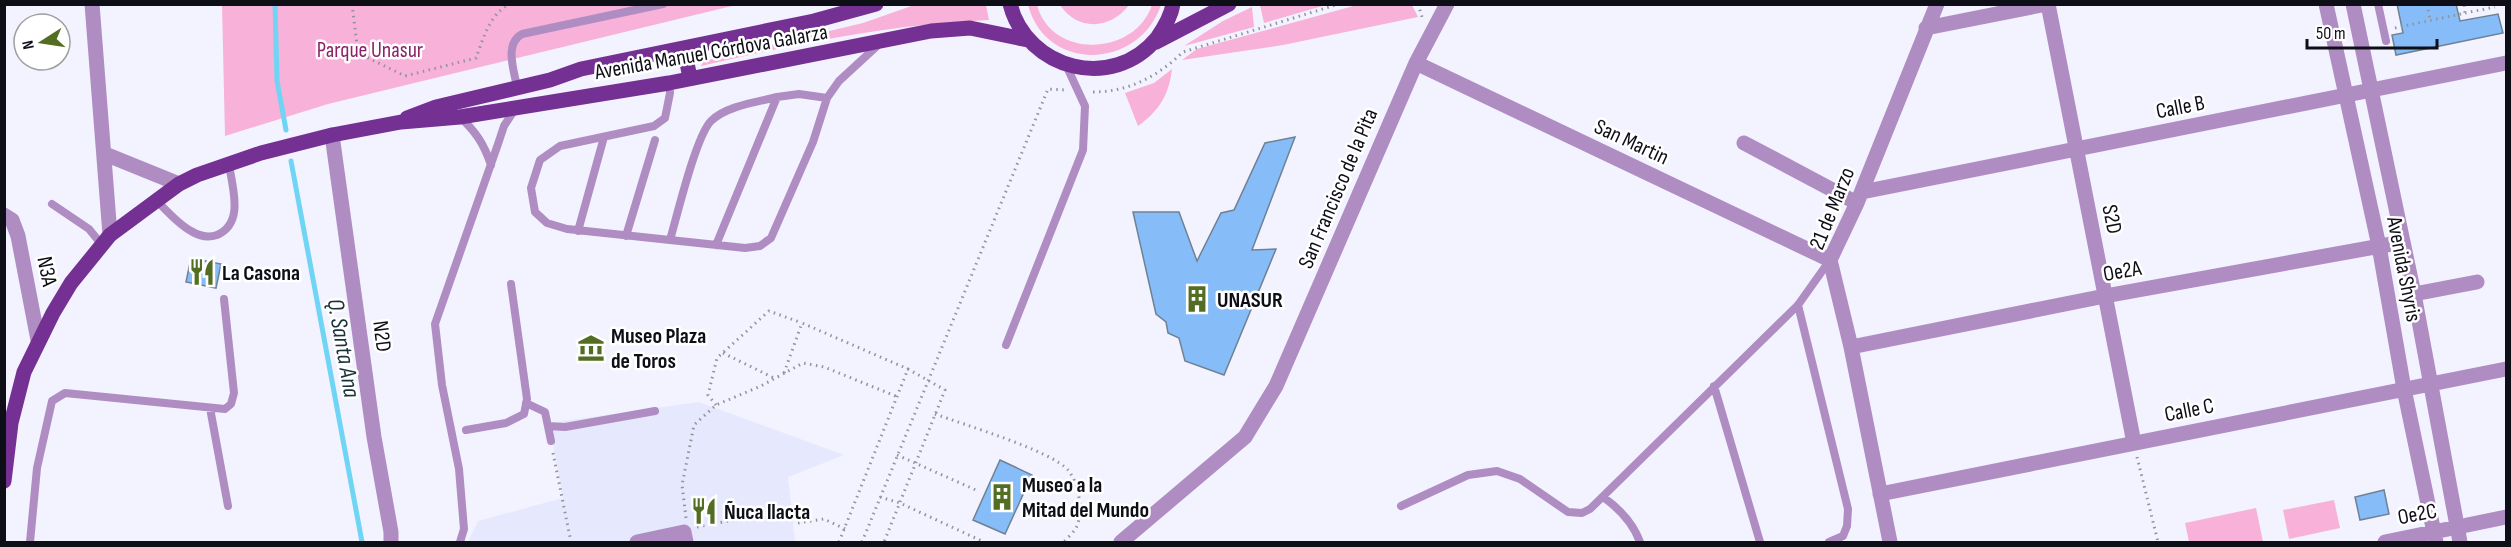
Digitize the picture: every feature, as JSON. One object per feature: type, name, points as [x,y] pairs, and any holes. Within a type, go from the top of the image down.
[{"type":"main road","name":"Avenida Manuel Córdova Galarza","points":[[401,122],[436,107],[581,69],[814,21],[876,4]]},
{"type":"main road","points":[[1011,4],[1014,18],[1028,40],[1052,60],[1081,69],[1109,67],[1126,62],[1151,45],[1229,4]]},
{"type":"main road","points":[[1151,45],[1164,29],[1173,4]]},
{"type":"main road","name":"Avenida Manuel Córdova Galarza","points":[[4,481],[11,423],[24,372],[38,340],[71,283],[106,240],[178,184],[196,175],[297,143],[332,135],[401,122],[515,109],[669,83],[931,31],[970,28],[1028,40]]},
{"type":"main road","points":[[684,48],[690,78]]},
{"type":"street","points":[[92,4],[105,154],[106,240]]},
{"type":"street","name":"San Francisco de la Pita","points":[[1121,543],[1245,437],[1276,386],[1416,63],[1447,4]]},
{"type":"street","points":[[1926,28],[2047,4]]},
{"type":"street","name":"S2D","points":[[2047,4],[2134,442]]},
{"type":"street","name":"Avenida Shyris","points":[[2326,4],[2379,246],[2404,389],[2435,538]]},
{"type":"street","name":"Avenida Shyris","points":[[2353,4],[2414,294],[2458,536]]},
{"type":"street","name":"21 de Marzo","points":[[1890,543],[1851,347],[1830,260],[1859,198],[1936,5]]},
{"type":"street","name":"San Martin","points":[[1416,63],[1830,260]]},
{"type":"street","name":"Calle B","points":[[1859,198],[2076,149],[2346,97],[2506,63]]},
{"type":"street","name":"N2D","points":[[332,135],[391,543]]},
{"type":"street","points":[[1744,143],[1859,198]]},
{"type":"street","points":[[105,154],[178,184]]},
{"type":"street","name":"N3A","points":[[4,216],[12,220],[18,236],[38,340]]},
{"type":"street","name":"Oe2A","points":[[1851,347],[2105,296],[2403,242]]},
{"type":"street","points":[[2414,294],[2477,282]]},
{"type":"street","name":"Calle C","points":[[1880,494],[2506,369]]},
{"type":"street","name":"Oe2C","points":[[2385,543],[2458,536],[2506,517]]},
{"type":"street","points":[[637,543],[685,537]]},
{"type":"lane","points":[[517,87],[511,45],[514,38],[522,34],[663,4]]},
{"type":"lane","points":[[2379,4],[2386,41]]},
{"type":"lane","points":[[669,83],[670,93],[665,118],[654,126],[560,146],[540,160],[531,188],[535,212],[547,223],[578,231],[745,248],[760,246],[771,238],[813,142],[827,98],[839,81],[870,51],[883,42]]},
{"type":"lane","points":[[1006,345],[1083,150],[1085,106],[1066,66]]},
{"type":"lane","points":[[670,240],[695,156],[708,125],[724,112],[777,96],[799,94],[827,98]]},
{"type":"lane","points":[[716,245],[777,96]]},
{"type":"lane","points":[[460,543],[464,529],[459,469],[442,385],[435,324],[504,126],[515,109]]},
{"type":"lane","points":[[460,117],[474,130],[484,144],[491,165]]},
{"type":"lane","points":[[578,231],[587,191],[604,137]]},
{"type":"lane","points":[[626,236],[655,140]]},
{"type":"lane","points":[[156,200],[193,233],[208,237],[219,234],[229,228],[234,216],[235,202],[229,164]]},
{"type":"lane","points":[[52,204],[106,240]]},
{"type":"lane","points":[[1401,506],[1468,475],[1497,471],[1520,479],[1568,512],[1582,513],[1590,509],[1798,305],[1830,260]]},
{"type":"lane","points":[[466,430],[506,423],[524,414],[526,403],[511,284]]},
{"type":"lane","points":[[30,543],[37,468],[52,401],[65,393],[225,409],[231,404],[234,393],[224,299]]},
{"type":"lane","points":[[1798,305],[1848,509],[1843,536],[1829,543]]},
{"type":"lane","points":[[1714,386],[1760,543]]},
{"type":"lane","points":[[526,403],[545,412],[551,441]]},
{"type":"lane","points":[[210,408],[228,506]]},
{"type":"lane","points":[[548,426],[565,427],[655,411]]},
{"type":"lane","points":[[1603,497],[1615,505],[1627,518],[1640,543]]},
{"type":"path","points":[[352,4],[358,53],[405,76],[476,58],[486,32],[500,9],[510,4]]},
{"type":"path","points":[[2427,4],[2430,20]]},
{"type":"path","points":[[2464,4],[2466,13]]},
{"type":"path","points":[[2384,30],[2495,7]]},
{"type":"path","points":[[716,405],[708,395],[717,358],[769,311],[908,369],[945,390],[884,543]]},
{"type":"path","points":[[784,373],[802,323]]},
{"type":"path","points":[[723,353],[774,378]]},
{"type":"path","points":[[685,537],[687,514],[682,485],[694,425],[716,405],[803,363],[824,367],[898,397]]},
{"type":"path","points":[[839,543],[908,369]]},
{"type":"path","points":[[935,414],[1048,456],[1068,470],[1076,485],[1080,508],[1076,527],[1064,543]]},
{"type":"path","points":[[551,441],[571,543]]},
{"type":"path","points":[[2134,442],[2158,543]]},
{"type":"path","points":[[897,455],[976,490]]},
{"type":"path","points":[[880,496],[900,503],[984,543]]},
{"type":"path","points":[[685,537],[691,528],[775,512]]},
{"type":"path","points":[[798,523],[824,519],[845,529]]},
{"type":"shaded area","points":[[699,402],[844,455],[788,477],[795,542],[468,542],[478,521],[563,498],[549,423]]},
{"type":"green space","points":[[917,4],[986,5],[989,20],[916,26],[844,36],[701,66],[703,62],[715,58],[863,23]]},
{"type":"green space","points":[[1260,4],[1326,5],[1264,23]]},
{"type":"green space","name":"Parque Unasur","points":[[222,5],[736,5],[328,104],[225,136]]},
{"type":"green space","points":[[1028,5],[1037,5],[1046,23],[1059,35],[1075,43],[1094,45],[1112,42],[1129,34],[1143,22],[1152,5],[1161,5],[1150,26],[1133,42],[1114,51],[1093,55],[1072,52],[1053,43],[1038,27]]},
{"type":"green space","points":[[1060,5],[1129,5],[1113,19],[1094,24],[1076,20]]},
{"type":"green space","points":[[1357,5],[1412,5],[1418,17],[1283,45],[1182,60],[1197,49]]},
{"type":"green space","points":[[1252,7],[1254,27],[1184,46],[1223,21]]},
{"type":"green space","points":[[1172,69],[1162,102],[1138,126],[1125,93],[1154,83]]},
{"type":"green space","points":[[2334,500],[2340,528],[2289,539],[2283,510]]},
{"type":"green space","points":[[2256,508],[2263,542],[2189,542],[2185,523]]},
{"type":"building","points":[[2397,4],[2456,4],[2460,21],[2498,14],[2503,33],[2396,55],[2392,35],[2403,33]]},
{"type":"building","points":[[1295,137],[1252,250],[1276,249],[1224,375],[1185,361],[1179,338],[1168,333],[1166,322],[1156,314],[1133,212],[1179,212],[1197,261],[1221,213],[1234,210],[1265,143]]},
{"type":"building","points":[[191,258],[221,264],[216,288],[186,282]]},
{"type":"building","name":"Museo a la Mitad del Mundo","points":[[1000,460],[1032,475],[1005,534],[973,520]]},
{"type":"building","points":[[2384,490],[2389,514],[2360,520],[2355,497]]},
{"type":"waterway","name":"Q. Santa Ana","points":[[275,4],[277,81],[286,130]]},
{"type":"waterway","name":"Q. Santa Ana","points":[[291,161],[362,542]]},
{"type":"place","name":"La Casona","points":[[202,272]]},
{"type":"place","name":"UNASUR","points":[[1197,299]]},
{"type":"place","name":"Museo Plaza de Toros","points":[[591,348]]},
{"type":"place","name":"Museo a la Mitad del Mundo","points":[[1002,497]]},
{"type":"place","name":"Ñuca llacta","points":[[704,511]]}]
